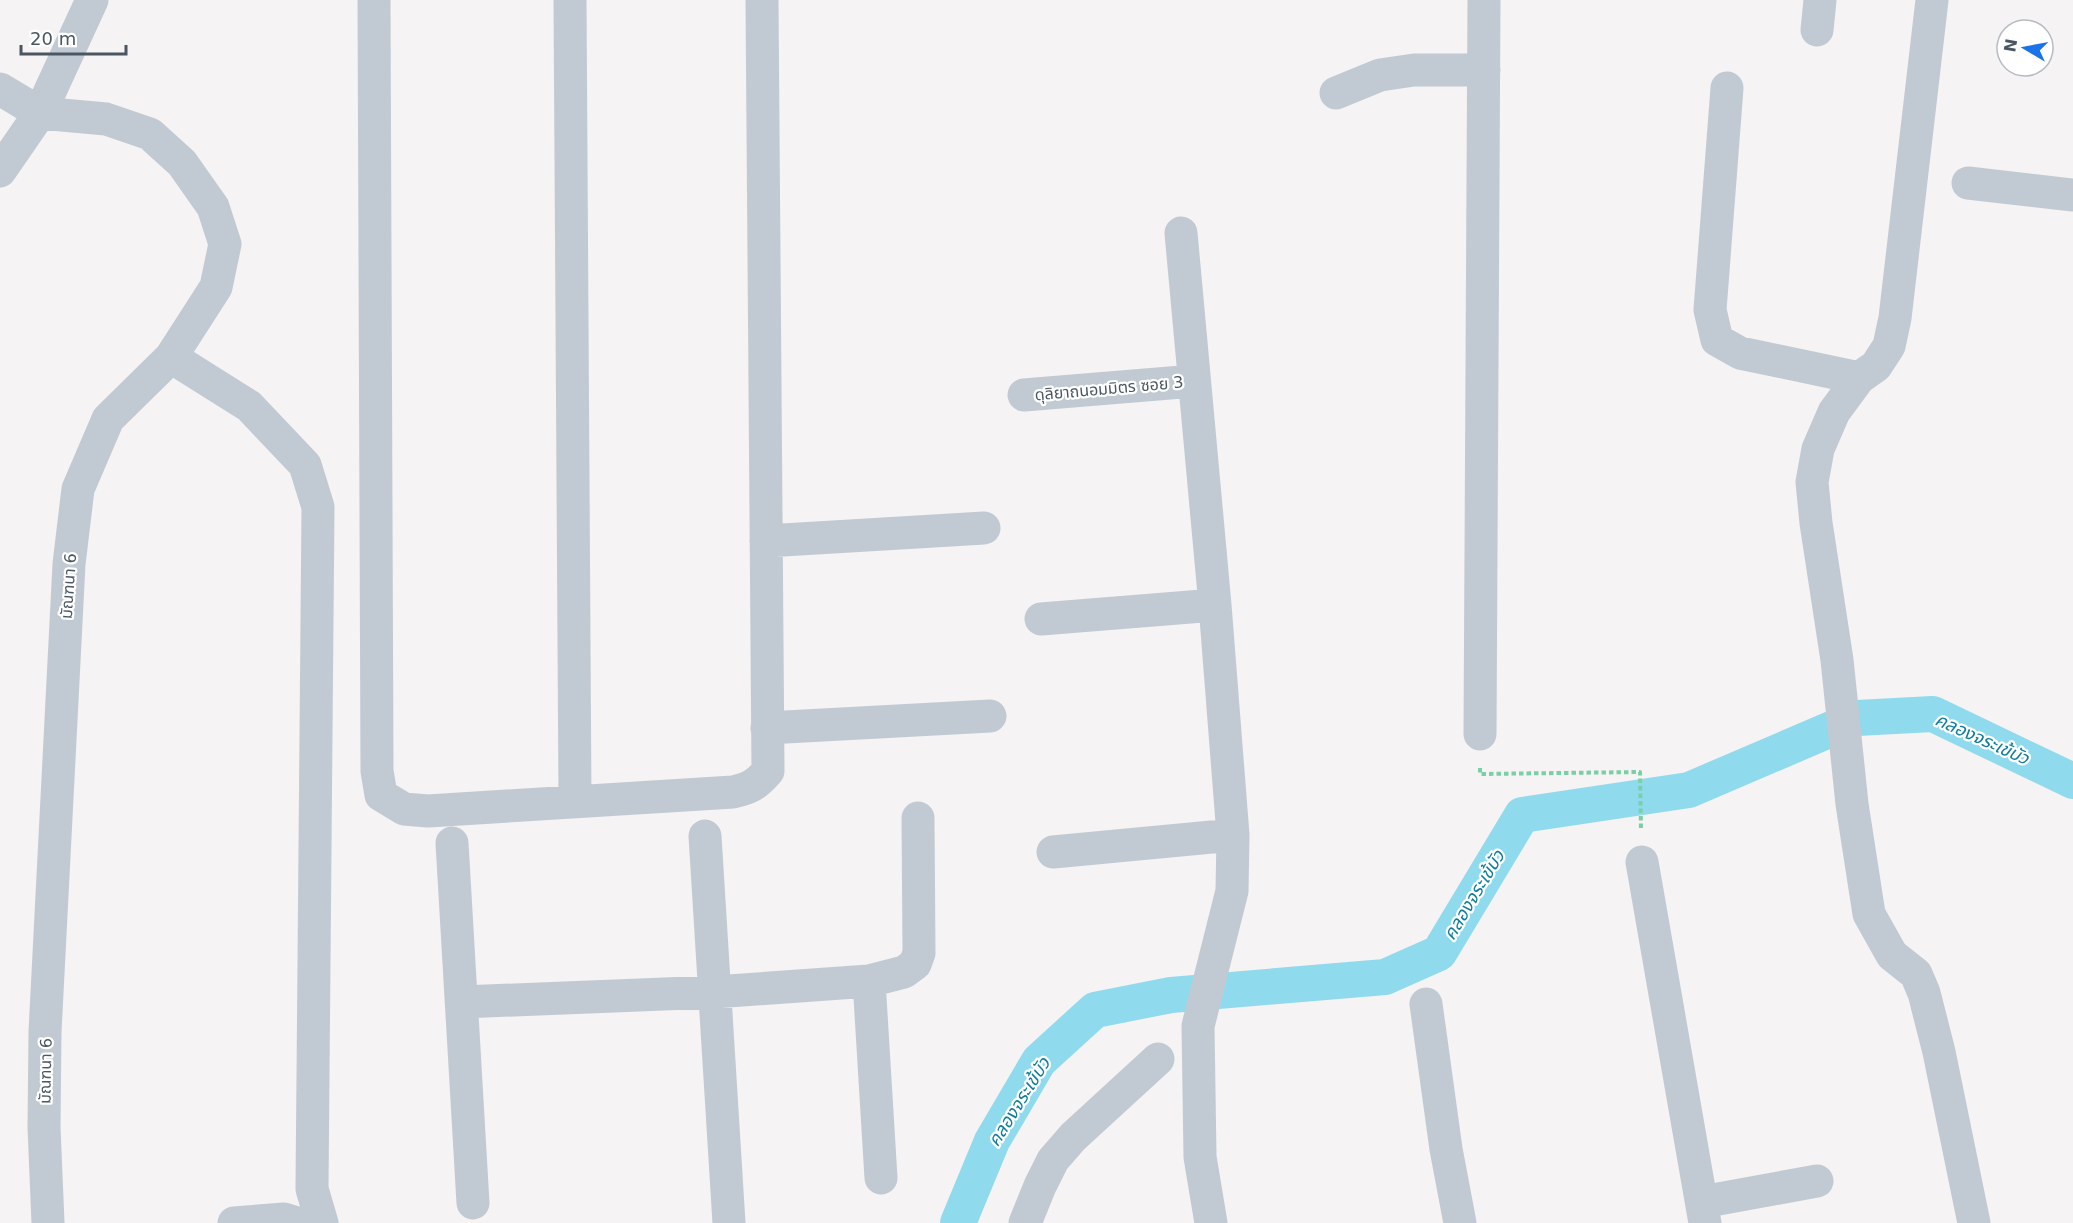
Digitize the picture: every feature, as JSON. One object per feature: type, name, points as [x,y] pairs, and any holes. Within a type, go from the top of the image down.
[{"type":"street","points":[[0,171],[40,113],[92,0]]},
{"type":"street","points":[[374,0],[377,771],[381,795],[404,809],[428,811],[733,792],[757,783],[768,771],[762,0]]},
{"type":"street","points":[[570,0],[575,801]]},
{"type":"street","points":[[1480,734],[1484,0]]},
{"type":"street","points":[[1932,0],[1895,318],[1888,346],[1876,366],[1859,378],[1833,412],[1818,449],[1812,482],[1837,660],[1852,804],[1869,914],[1893,955],[1916,974],[1924,993],[1939,1052],[1974,1223]]},
{"type":"street","points":[[1336,93],[1380,75],[1414,70],[1484,70]]},
{"type":"street","points":[[1727,88],[1710,310],[1717,340],[1740,353],[1859,378]]},
{"type":"street","points":[[0,89],[40,113]]},
{"type":"street","name":"มัณฑนา 6","points":[[40,113],[106,119],[150,134],[182,163],[213,207],[225,244],[216,287],[171,357],[108,419],[78,489],[69,564],[45,1032],[44,1127],[48,1223]]},
{"type":"street","points":[[1968,183],[2073,195]]},
{"type":"street","points":[[1181,233],[1215,605],[1233,835],[1232,891],[1198,1026],[1200,1157],[1211,1223]]},
{"type":"street","points":[[171,357],[249,406],[305,465],[318,507],[312,1189],[322,1223]]},
{"type":"street","name":"ดุลิยาถนอมมิตร ซอย 3","points":[[1024,395],[1194,381]]},
{"type":"street","points":[[766,541],[984,528]]},
{"type":"street","points":[[1041,619],[1215,605]]},
{"type":"street","points":[[767,728],[990,716]]},
{"type":"street","points":[[462,1002],[714,992],[869,981],[904,972],[915,964],[919,953],[918,818]]},
{"type":"street","points":[[1053,852],[1233,835]]},
{"type":"street","points":[[705,836],[729,1222]]},
{"type":"street","points":[[452,843],[473,1203]]},
{"type":"street","points":[[1642,862],[1704,1213],[1817,1181]]},
{"type":"street","points":[[869,981],[881,1178]]},
{"type":"street","points":[[1425,1004],[1446,1149],[1461,1223]]},
{"type":"street","points":[[1025,1223],[1053,1160],[1073,1137],[1158,1059]]},
{"type":"street","points":[[234,1223],[284,1219],[297,1223]]},
{"type":"path","points":[[1480,734],[1480,774],[1640,772],[1642,862]]},
{"type":"waterway","name":"คลองจระเข้บัว","points":[[958,1223],[992,1141],[1039,1061],[1095,1010],[1171,995],[1385,977],[1439,953],[1522,815],[1689,790],[1857,718],[1933,714],[2073,781]]}]
